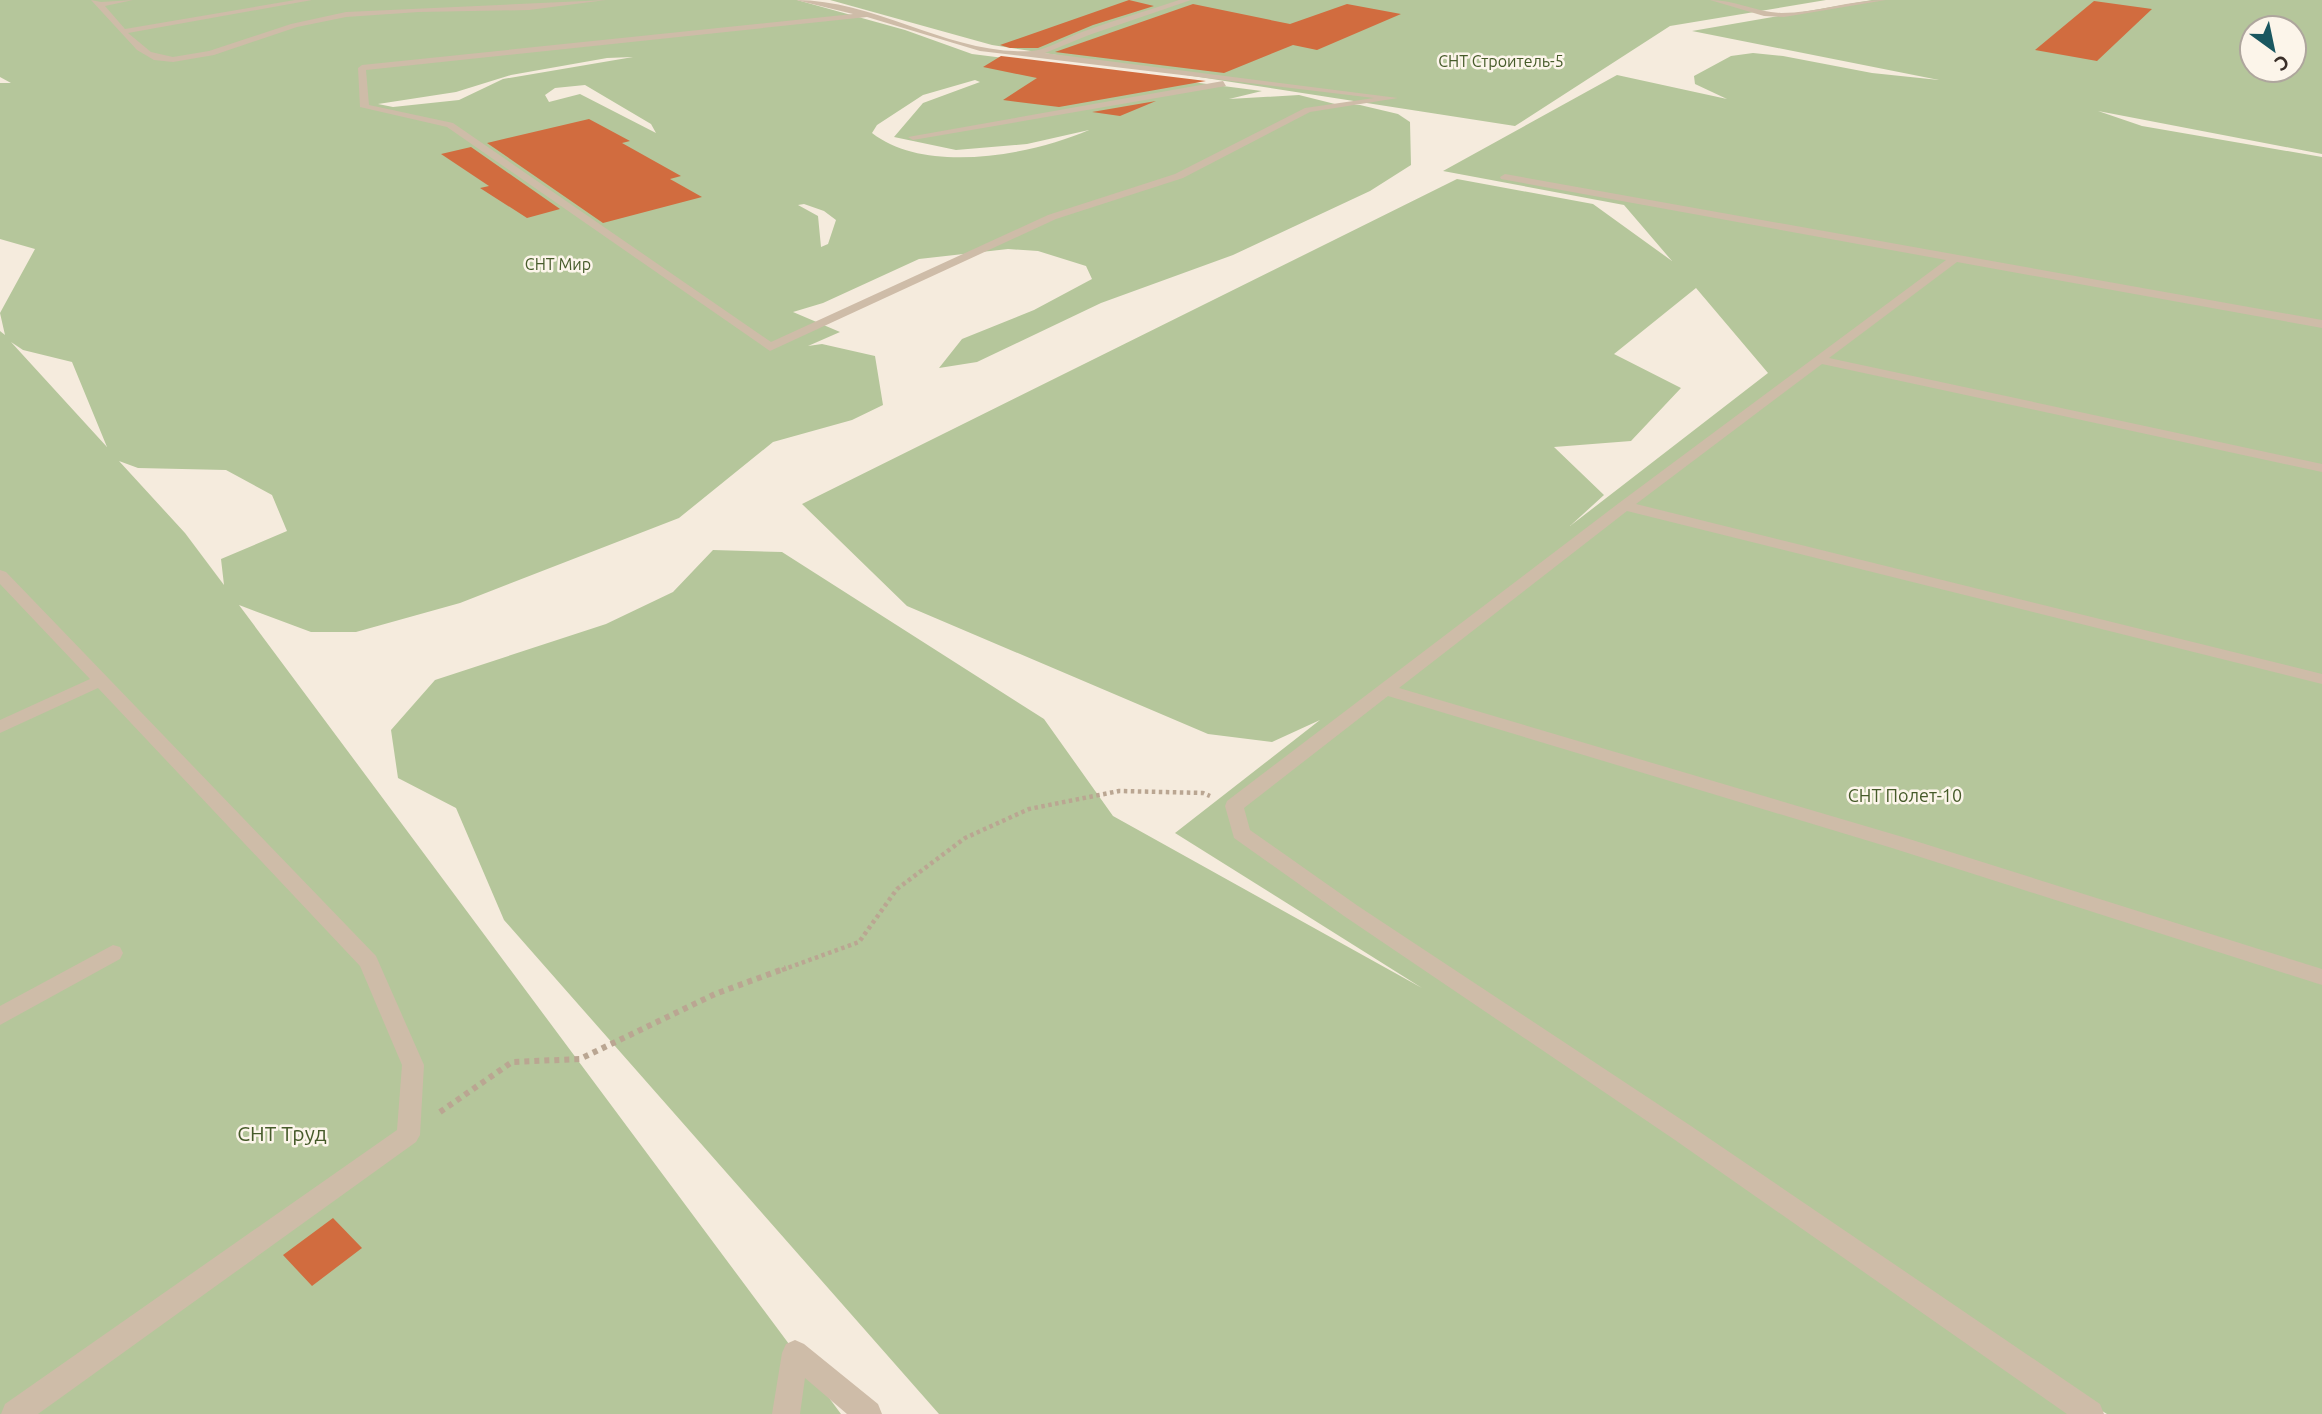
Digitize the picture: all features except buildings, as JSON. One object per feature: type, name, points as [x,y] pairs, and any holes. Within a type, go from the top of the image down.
[{"type":"street","points":[[98,2],[129,0]]},
{"type":"street","points":[[123,32],[307,0]]},
{"type":"street","points":[[98,2],[123,32],[148,54],[158,59],[184,58],[217,51],[310,21],[356,14],[431,7],[457,9],[602,0]]},
{"type":"street","points":[[800,0],[867,15],[981,49],[1394,97],[1308,110],[1179,176],[1052,217],[770,347],[450,125],[365,107],[362,68],[867,15]]},
{"type":"street","points":[[1035,54],[1086,33],[1187,0]]},
{"type":"street","points":[[1714,0],[1764,15],[1784,15],[1875,0]]},
{"type":"street","points":[[913,138],[1244,80]]},
{"type":"street","points":[[1506,177],[2322,324]]},
{"type":"street","points":[[1955,258],[1624,506],[1234,806],[1241,833],[1263,849],[2090,1414]]},
{"type":"street","points":[[1820,360],[2322,468]]},
{"type":"street","points":[[1624,506],[2322,679]]},
{"type":"street","points":[[0,575],[369,962],[413,1065],[408,1135],[15,1414]]},
{"type":"street","points":[[0,727],[100,681]]},
{"type":"street","points":[[1385,690],[1899,843],[2322,977]]},
{"type":"street","points":[[0,1016],[113,953]]},
{"type":"street","points":[[786,1414],[795,1353],[868,1414]]},
{"type":"path","points":[[408,1135],[512,1062],[580,1059],[715,994],[859,942],[897,889],[965,838],[1029,809],[1119,790],[1203,793],[1234,806]]},
{"type":"green space","points":[[0,0],[797,0],[905,30],[972,54],[1262,91],[1229,99],[1299,95],[1398,114],[1410,122],[1411,165],[1370,191],[1233,255],[1101,303],[977,362],[939,368],[962,339],[1034,310],[1092,279],[1086,266],[1038,251],[1008,249],[919,259],[823,303],[793,312],[840,332],[808,346],[822,344],[875,356],[883,405],[852,420],[773,442],[679,518],[460,603],[356,632],[311,632],[239,605],[841,1414],[0,1414],[0,331],[5,335],[0,313],[35,249],[0,239],[0,83],[11,83],[0,77]],"holes":[[[633,57],[503,79],[459,100],[393,107],[378,104],[456,92],[511,75],[607,58]],[[975,80],[980,82],[923,103],[894,137],[956,150],[1027,144],[1089,130],[1038,147],[1009,153],[949,157],[921,154],[894,146],[872,133],[877,125],[923,95]],[[585,85],[651,124],[656,133],[580,94],[549,102],[545,95],[555,88]],[[804,204],[824,211],[836,220],[828,244],[821,247],[818,216],[798,205]],[[11,342],[23,350],[72,362],[107,447]],[[119,461],[138,468],[226,470],[272,495],[287,531],[221,559],[224,585],[185,533]]]},
{"type":"green space","name":"СНТ Строитель-5","points":[[830,0],[1826,0],[1670,26],[1515,126],[992,45]]},
{"type":"green space","name":"СНТ Полет-10","points":[[1872,0],[2322,0],[2322,154],[2098,111],[2142,126],[2322,157],[2322,1414],[2107,1414],[2020,1360],[2095,1414],[939,1414],[504,920],[456,808],[398,778],[391,730],[435,680],[606,624],[673,592],[713,550],[782,552],[1044,719],[1113,816],[1422,988],[1175,833],[1320,720],[1272,742],[1208,734],[907,606],[802,504],[1457,179],[1593,204],[1672,261],[1624,205],[1443,171],[1617,75],[1727,99],[1695,84],[1694,76],[1731,56],[1753,53],[1872,73],[1939,80],[1692,31]],"holes":[[[1696,288],[1768,373],[1570,526],[1604,495],[1554,447],[1631,441],[1681,388],[1614,354]]]},
{"type":"park label","name":"СНТ Мир","points":[[558,264]]},
{"type":"park label","name":"СНТ Труд","points":[[282,1134]]}]
